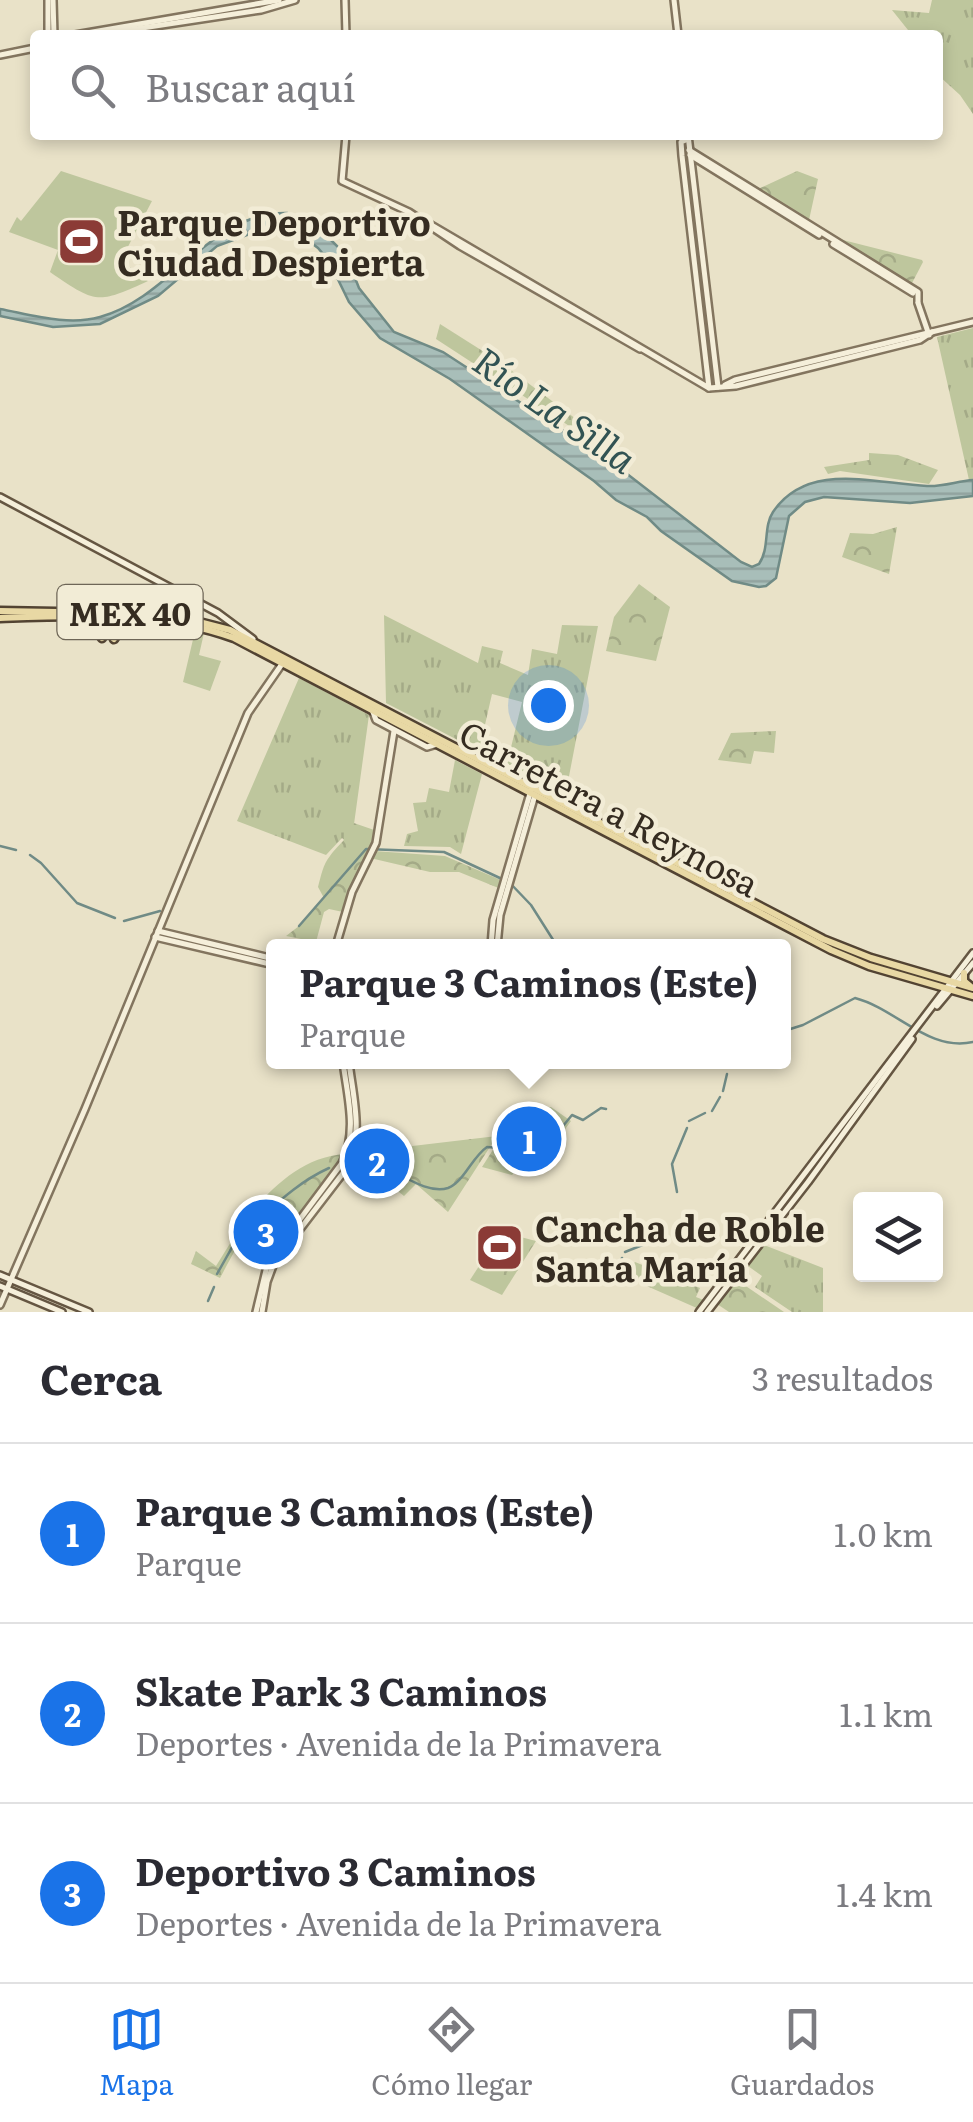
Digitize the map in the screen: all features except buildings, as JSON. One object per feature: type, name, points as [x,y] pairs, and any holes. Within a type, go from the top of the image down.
[{"type":"main road","points":[[73,612],[109,618],[142,613]]},
{"type":"main road","name":"MEX 40","points":[[0,614],[142,613],[202,620],[256,641]]},
{"type":"main road","name":"MEX 40","points":[[0,614],[127,618]]},
{"type":"main road","points":[[82,618],[102,638]]},
{"type":"main road","name":"Carretera a Reynosa","points":[[127,618],[188,624],[284,659],[811,940],[872,966],[972,990]]},
{"type":"main road","points":[[114,640],[127,618]]},
{"type":"main road","name":"Carretera a Reynosa","points":[[256,641],[375,707],[433,745],[534,791],[823,938],[950,986]]},
{"type":"main road","points":[[872,966],[934,977]]},
{"type":"main road","points":[[964,973],[964,981],[972,990]]},
{"type":"street","points":[[51,0],[51,30]]},
{"type":"street","points":[[123,30],[279,0]]},
{"type":"street","points":[[106,30],[261,10],[294,0]]},
{"type":"street","points":[[345,0],[346,30]]},
{"type":"street","points":[[674,0],[677,30]]},
{"type":"street","points":[[0,55],[30,49]]},
{"type":"street","points":[[346,140],[342,181],[431,223],[709,388],[973,322]]},
{"type":"street","points":[[684,140],[681,146],[709,388]]},
{"type":"street","points":[[688,140],[722,386]]},
{"type":"street","points":[[690,153],[916,296],[930,333]]},
{"type":"street","points":[[421,219],[460,246],[642,350]]},
{"type":"street","points":[[694,265],[704,264]]},
{"type":"street","points":[[821,361],[930,333]]},
{"type":"street","points":[[0,496],[218,613],[256,641]]},
{"type":"street","points":[[0,1305],[4,1288],[11,1280],[85,1110],[252,703],[284,659]]},
{"type":"street","points":[[375,707],[376,720],[433,745]]},
{"type":"street","points":[[338,939],[352,892],[375,847],[394,731]]},
{"type":"street","points":[[494,939],[493,920],[534,791]]},
{"type":"street","points":[[157,934],[266,960]]},
{"type":"street","points":[[703,1312],[973,953]]},
{"type":"street","points":[[950,986],[973,963]]},
{"type":"street","points":[[259,1312],[268,1262],[348,1150],[352,1131],[347,1069]]},
{"type":"street","points":[[0,1275],[89,1312]]},
{"type":"street","points":[[4,1288],[62,1312]]},
{"type":"green space","points":[[932,0],[973,0],[973,114],[943,80],[943,30],[908,30],[892,10],[929,13]]},
{"type":"green space","name":"Parque Deportivo Ciudad Despierta","points":[[61,171],[152,201],[121,260],[148,281],[107,297],[88,295],[50,272],[58,250],[9,232],[17,217],[21,221]]},
{"type":"green space","points":[[797,171],[818,179],[809,220],[758,189]]},
{"type":"green space","points":[[839,239],[922,260],[923,262],[911,285]]},
{"type":"green space","points":[[440,324],[500,362],[588,428],[583,435],[436,339]]},
{"type":"green space","points":[[973,328],[973,479],[969,480],[937,337]]},
{"type":"green space","points":[[869,453],[898,455],[938,470],[929,484],[840,471],[828,474],[824,467],[869,460]]},
{"type":"green space","points":[[897,527],[889,574],[842,557],[850,533],[873,534]]},
{"type":"green space","points":[[639,584],[670,607],[656,661],[606,651],[614,617]]},
{"type":"green space","points":[[384,615],[478,663],[482,646],[503,651],[500,663],[528,675],[532,649],[557,654],[562,625],[598,626],[565,797],[507,764],[522,702],[492,694],[479,751],[386,703]]},
{"type":"green space","points":[[195,631],[204,633],[199,655],[221,661],[210,691],[183,682]]},
{"type":"green space","points":[[299,678],[369,715],[351,846],[342,838],[326,855],[237,821]]},
{"type":"green space","points":[[776,731],[774,753],[754,751],[751,764],[718,760],[731,733]]},
{"type":"green space","points":[[455,760],[482,774],[461,854],[450,847],[404,846],[407,834],[418,831],[413,803],[426,802],[429,788],[449,792]]},
{"type":"green space","points":[[351,822],[377,831],[343,912],[324,912],[317,939],[286,936],[324,898],[318,887],[322,870]]},
{"type":"green space","points":[[374,851],[445,856],[503,881],[501,889],[459,872],[430,872],[370,858]]},
{"type":"green space","points":[[551,1107],[571,1121],[533,1173],[520,1166],[512,1175],[482,1167],[501,1137],[519,1135],[519,1112]]},
{"type":"green space","points":[[497,1136],[448,1212],[416,1184],[404,1196],[370,1169],[387,1163],[387,1149]]},
{"type":"green space","points":[[345,1154],[295,1222],[278,1209],[267,1216],[237,1247],[220,1278],[191,1264],[196,1251],[216,1266],[239,1229],[237,1226],[272,1190],[312,1162]]},
{"type":"green space","points":[[279,1209],[295,1222],[269,1254],[244,1234]]},
{"type":"green space","points":[[501,1232],[536,1241],[502,1295],[470,1280]]},
{"type":"green space","points":[[764,1245],[823,1268],[823,1312],[792,1312],[755,1287],[762,1276],[748,1266]]},
{"type":"green space","points":[[635,1262],[700,1288],[696,1297],[706,1301],[699,1309],[624,1276]]},
{"type":"green space","points":[[736,1280],[784,1312],[729,1312],[717,1304]]},
{"type":"water","points":[[287,213],[315,224],[346,255],[359,288],[394,332],[443,352],[613,463],[752,567],[762,558],[773,512],[805,486],[844,479],[933,486],[973,480],[973,496],[910,503],[824,497],[805,502],[789,516],[776,578],[759,587],[732,581],[450,379],[380,338],[349,302],[329,261],[318,248],[301,235],[284,231],[263,229],[217,246],[158,296],[100,324],[53,327],[0,316],[0,309],[63,320],[100,317],[149,292],[235,226],[260,216]]},
{"type":"waterway","points":[[0,846],[16,850]]},
{"type":"waterway","points":[[299,926],[366,849],[444,852],[502,879]]},
{"type":"waterway","points":[[30,855],[77,903],[115,918]]},
{"type":"waterway","points":[[509,882],[531,905],[553,939]]},
{"type":"waterway","points":[[124,921],[160,911]]},
{"type":"waterway","points":[[791,1029],[855,998],[941,1041],[973,1042]]},
{"type":"waterway","points":[[723,1091],[727,1074]]},
{"type":"waterway","points":[[712,1111],[720,1097]]},
{"type":"waterway","points":[[355,1163],[376,1164],[431,1188],[448,1188],[487,1147],[545,1148],[572,1115],[583,1120],[601,1108],[606,1109]]},
{"type":"waterway","points":[[689,1121],[705,1113]]},
{"type":"waterway","points":[[677,1192],[672,1164],[687,1128]]},
{"type":"waterway","points":[[246,1230],[295,1188],[329,1168]]},
{"type":"waterway","points":[[653,1236],[661,1221]]},
{"type":"waterway","points":[[217,1274],[239,1235]]},
{"type":"waterway","points":[[625,1252],[650,1242]]},
{"type":"waterway","points":[[616,1275],[622,1258]]},
{"type":"waterway","points":[[208,1301],[214,1287]]},
{"type":"place","name":"Parque Deportivo Ciudad Despierta","points":[[82,241]]},
{"type":"place","name":"Parque 3 Caminos (Este)","points":[[529,1139]]},
{"type":"place","name":"Skate Park 3 Caminos","points":[[377,1161]]},
{"type":"place","name":"Deportivo 3 Caminos","points":[[266,1232]]},
{"type":"place","name":"Cancha de Roble Santa María","points":[[500,1247]]},
{"type":"water label","name":"Río La Silla","points":[[556,408]]}]
